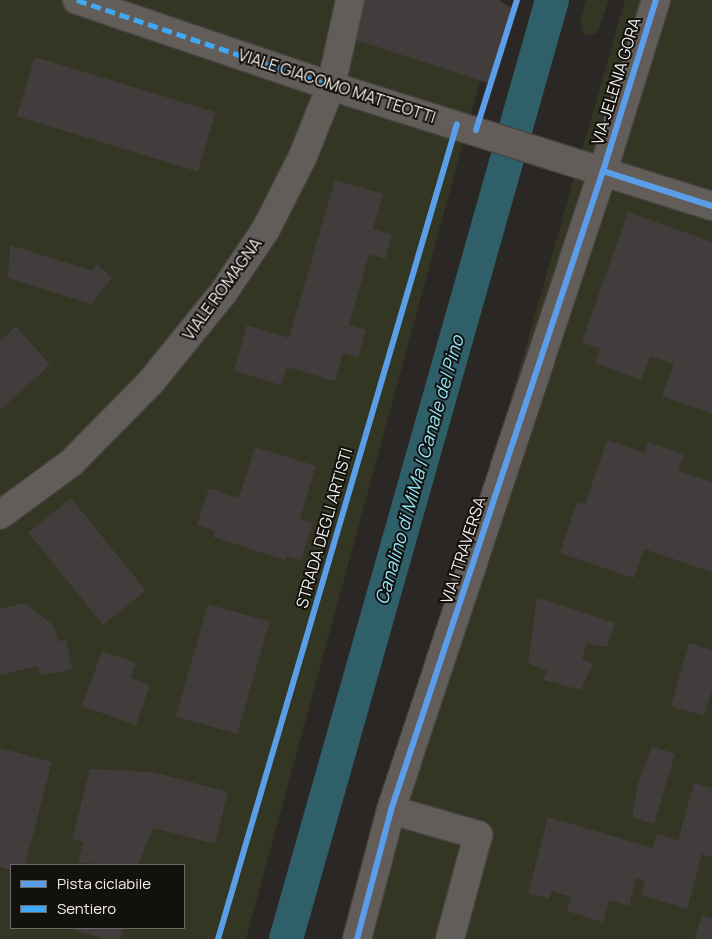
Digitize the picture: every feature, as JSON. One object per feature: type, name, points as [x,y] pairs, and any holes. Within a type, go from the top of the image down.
[{"type":"street","name":"VIALE GIACOMO MATTEOTTI","points":[[77,0],[331,86],[484,132],[712,206]]},
{"type":"street","name":"VIALE ROMAGNA","points":[[0,515],[71,463],[150,384],[223,293],[266,229],[303,156],[331,86],[350,0]]},
{"type":"street","name":"VIA JELENIA GORA","points":[[603,171],[656,0]]},
{"type":"street","name":"VIA I TRAVERSA","points":[[357,939],[391,810],[603,171]]},
{"type":"street","points":[[391,810],[478,835],[450,939]]},
{"type":"green space","points":[[0,0],[502,0],[246,939],[0,939]]},
{"type":"green space","points":[[586,0],[609,0],[597,33],[584,36],[580,22]]},
{"type":"green space","points":[[625,0],[712,0],[712,939],[356,939]]},
{"type":"building","points":[[360,0],[498,0],[512,8],[488,83],[350,38]]},
{"type":"building","points":[[35,57],[216,112],[198,172],[17,116]]},
{"type":"building","points":[[335,180],[383,194],[373,229],[392,235],[385,259],[369,254],[349,325],[366,330],[358,357],[343,353],[335,381],[287,367],[281,385],[234,371],[247,325],[289,338]]},
{"type":"building","points":[[628,212],[712,242],[712,414],[662,396],[674,364],[650,356],[641,380],[595,363],[600,349],[582,342]]},
{"type":"building","points":[[10,245],[93,271],[96,263],[112,278],[91,304],[8,278]]},
{"type":"building","points":[[16,326],[50,365],[0,410],[0,341]]},
{"type":"building","points":[[607,440],[645,453],[648,442],[684,454],[678,471],[712,482],[712,572],[644,549],[634,578],[560,553],[577,502],[585,505]]},
{"type":"building","points":[[255,447],[316,466],[300,519],[313,523],[301,560],[287,556],[285,560],[213,537],[215,531],[197,525],[209,488],[239,498]]},
{"type":"building","points":[[71,498],[146,590],[103,625],[28,533]]},
{"type":"building","points":[[537,597],[615,623],[607,647],[587,643],[582,658],[593,664],[581,690],[543,680],[547,671],[528,663]]},
{"type":"building","points":[[25,603],[54,626],[58,641],[66,640],[72,669],[40,676],[38,666],[0,675],[0,609]]},
{"type":"building","points":[[208,604],[270,622],[237,734],[176,716]]},
{"type":"building","points":[[689,643],[712,650],[712,690],[704,716],[671,706]]},
{"type":"building","points":[[102,651],[136,663],[131,678],[150,685],[136,725],[82,706]]},
{"type":"building","points":[[652,746],[675,754],[654,824],[632,817],[638,784]]},
{"type":"building","points":[[0,748],[52,762],[25,864],[10,864],[10,870],[0,867]]},
{"type":"building","points":[[90,769],[153,772],[228,792],[215,844],[153,828],[138,864],[78,863],[84,842],[72,839]]},
{"type":"building","points":[[694,783],[712,788],[712,857],[702,854],[687,909],[641,895],[645,881],[636,878],[629,906],[609,900],[603,922],[567,911],[571,897],[552,891],[549,899],[528,893],[548,817],[653,848],[657,834],[678,840]]},
{"type":"building","points":[[702,915],[712,918],[712,939],[695,939]]},
{"type":"building","points":[[123,929],[120,939],[106,939],[74,930]]},
{"type":"waterway","name":"Canalino di MiMa | Canale del Pino","points":[[286,939],[552,0]]},
{"type":"marked path","points":[[77,0],[331,86]]},
{"type":"cycle path","points":[[476,130],[517,0]]},
{"type":"cycle path","points":[[357,939],[391,810],[603,171],[656,0]]},
{"type":"cycle path","name":"STRADA DEGLI ARTISTI","points":[[218,939],[457,124]]},
{"type":"cycle path","points":[[603,171],[712,206]]}]
